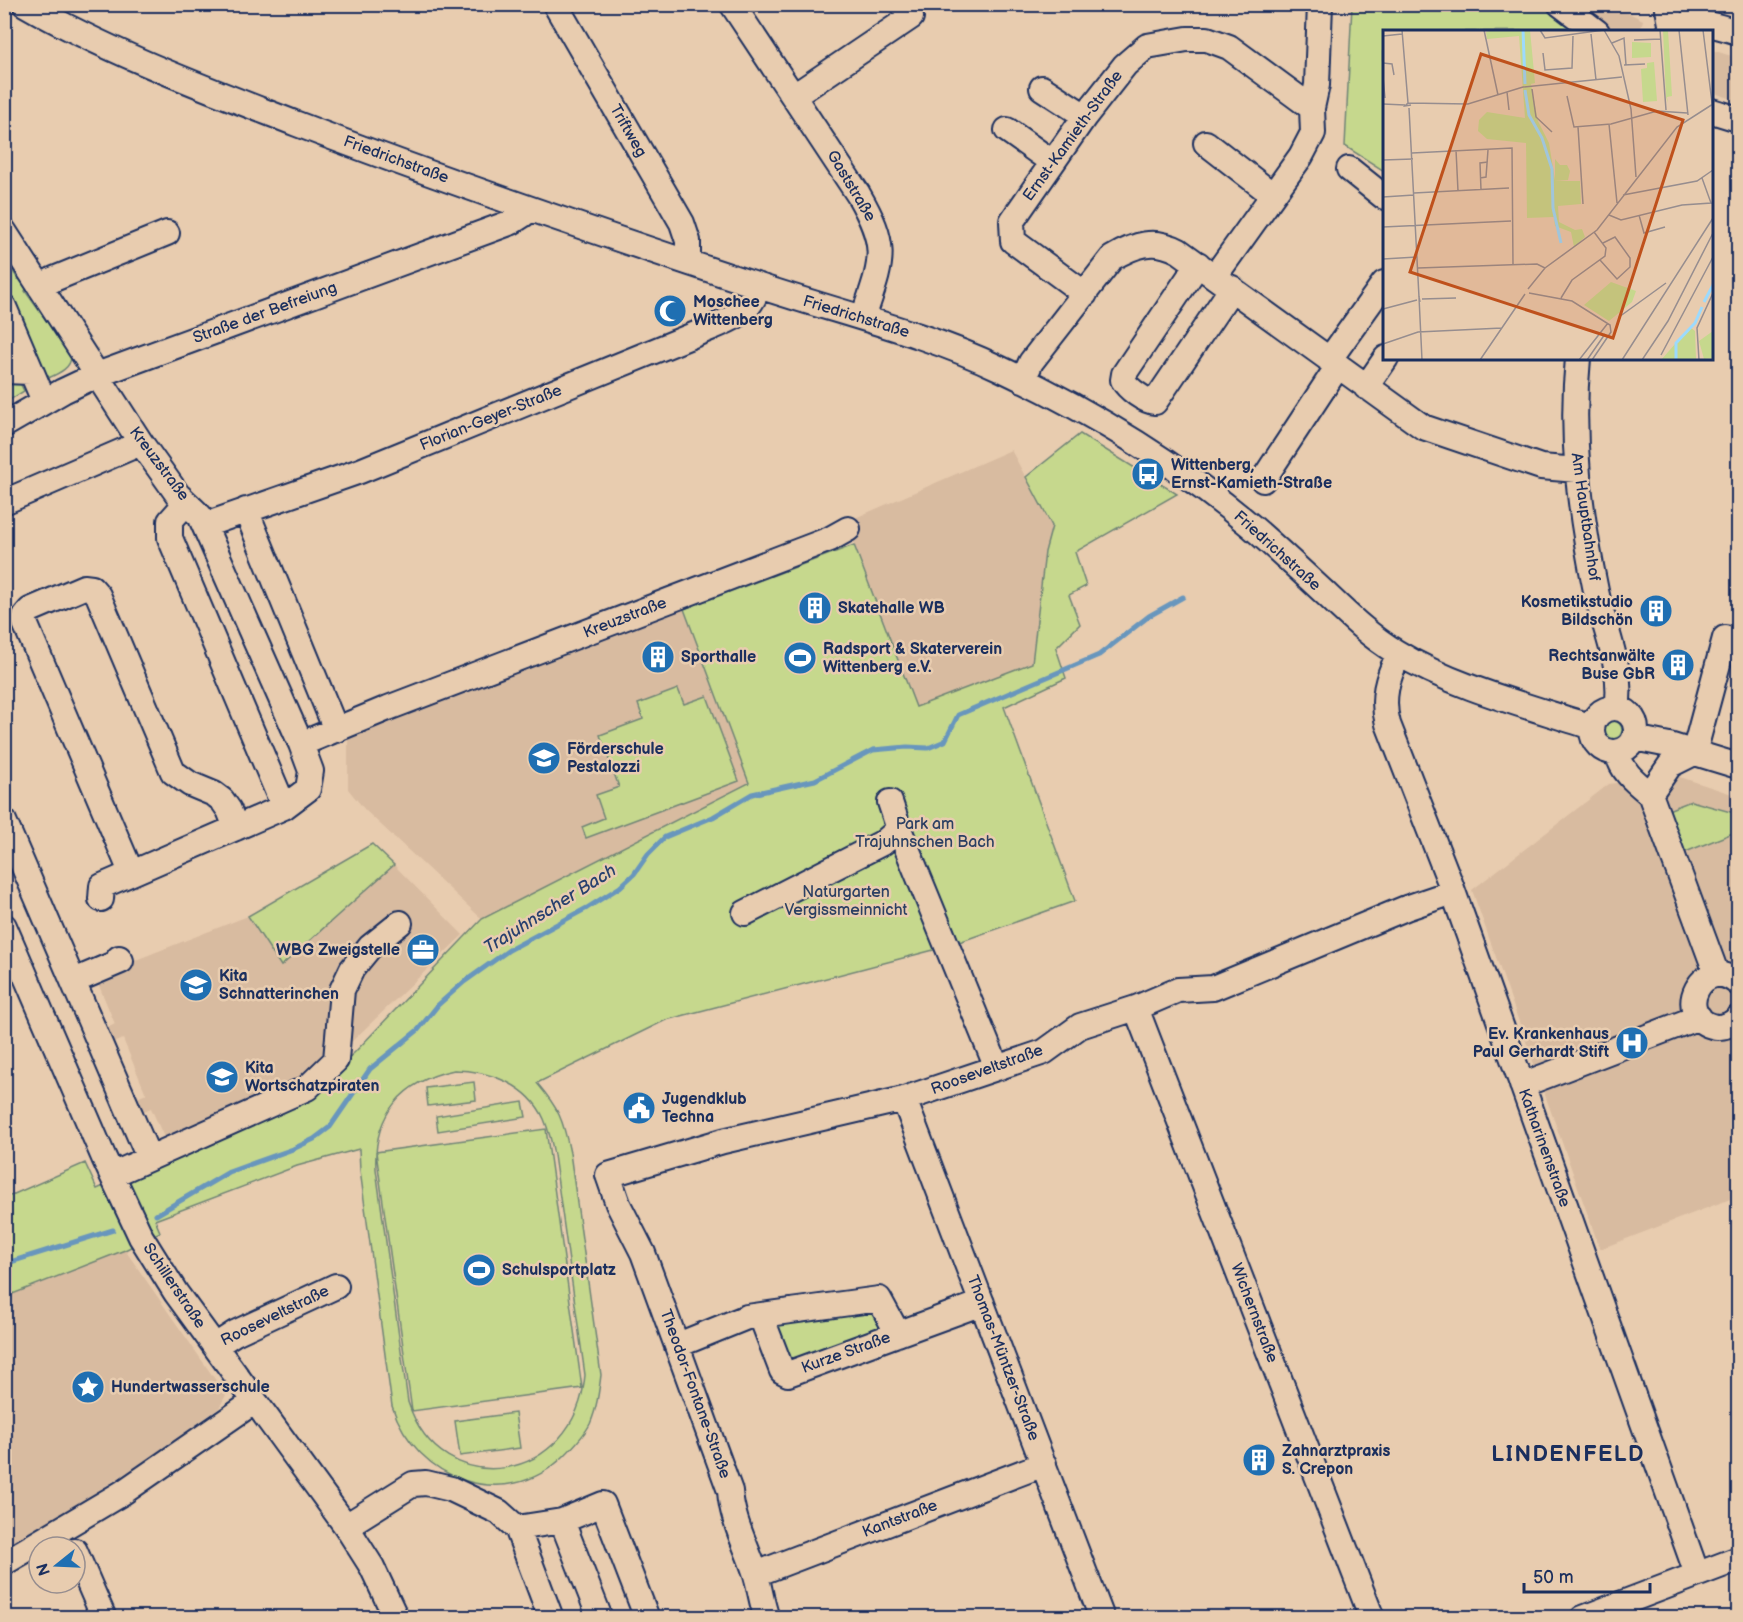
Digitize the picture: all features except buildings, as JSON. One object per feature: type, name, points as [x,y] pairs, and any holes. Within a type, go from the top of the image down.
[{"type":"street","name":"Friedrichstraße","points":[[24,4],[66,27],[131,56],[343,141],[527,208],[759,286],[948,346],[1023,380],[1120,434],[1212,496],[1287,558],[1359,625],[1399,654],[1460,684],[1592,726]]},
{"type":"street","name":"Triftweg","points":[[555,4],[682,223],[688,241],[688,262]]},
{"type":"street","name":"Gaststraße","points":[[732,4],[873,219],[880,244],[878,272],[862,318]]},
{"type":"street","points":[[794,96],[911,17],[903,4]]},
{"type":"street","points":[[1215,276],[1155,402],[1149,401],[1126,385],[1123,380],[1124,374],[1215,276],[1301,156],[1313,133],[1311,108],[1317,85],[1320,4]]},
{"type":"street","points":[[1560,4],[1594,30]]},
{"type":"street","points":[[1666,4],[1671,30],[1695,22],[1738,32]]},
{"type":"street","name":"Ernst-Kamieth-Straße","points":[[1085,294],[1014,241],[1012,221],[1085,116],[1125,65],[1147,46],[1187,39],[1206,39],[1229,47],[1311,108]]},
{"type":"street","points":[[1042,88],[1085,116]]},
{"type":"street","points":[[1713,111],[1738,119]]},
{"type":"street","points":[[1007,130],[1053,162]]},
{"type":"street","points":[[1206,142],[1273,195]]},
{"type":"street","points":[[1349,169],[1383,196]]},
{"type":"street","name":"Straße der Befreiung","points":[[4,425],[44,401],[97,375],[512,222],[527,208]]},
{"type":"street","name":"Kreuzstraße","points":[[4,231],[141,443],[186,503],[206,525],[301,744],[310,771],[308,789],[284,807],[102,886],[101,899]]},
{"type":"street","points":[[40,287],[54,279],[167,233]]},
{"type":"street","points":[[1023,380],[1031,362],[1112,258],[1131,247],[1150,243],[1167,244],[1215,276],[1423,427],[1541,467],[1577,470]]},
{"type":"street","points":[[1263,480],[1383,285]]},
{"type":"street","name":"Florian-Geyer-Straße","points":[[206,525],[360,471],[713,327],[748,308],[759,286]]},
{"type":"street","points":[[4,308],[44,401]]},
{"type":"street","points":[[1366,387],[1385,360]]},
{"type":"street","name":"Am Hauptbahnhof","points":[[1578,360],[1574,423],[1577,470],[1596,592],[1616,672],[1619,700],[1617,708]]},
{"type":"street","points":[[4,370],[30,372]]},
{"type":"street","points":[[4,502],[141,443]]},
{"type":"street","points":[[186,503],[170,521],[170,538],[284,807]]},
{"type":"street","points":[[246,510],[336,730]]},
{"type":"street","name":"Kreuzstraße","points":[[301,744],[830,539],[848,529]]},
{"type":"street","points":[[131,872],[25,623],[25,616],[30,609],[84,587],[92,588],[98,595],[173,772],[190,784],[222,800],[236,828]]},
{"type":"street","points":[[1650,794],[1670,765],[1694,753],[1725,638]]},
{"type":"street","name":"Katharinenstraße","points":[[1399,654],[1386,686],[1384,697],[1386,714],[1453,891],[1697,1574]]},
{"type":"street","points":[[1738,766],[1694,753],[1626,745],[1605,750],[1598,746],[1594,739],[1592,726],[1595,718],[1609,708],[1617,708],[1626,712],[1633,719],[1636,729],[1626,745],[1623,769],[1650,794],[1728,979],[1704,981],[1695,992],[1694,1009],[1705,1023],[1721,1027],[1730,1025],[1738,1018]]},
{"type":"street","points":[[891,802],[899,829],[997,1068]]},
{"type":"street","points":[[4,820],[74,981],[130,1167],[294,1096],[327,1070],[336,1060],[342,990],[352,969],[370,947],[400,923]]},
{"type":"street","points":[[745,913],[884,842],[899,829]]},
{"type":"street","name":"Rooseveltstraße","points":[[608,1175],[723,1141],[904,1099],[997,1068],[1044,1052],[1080,1026],[1136,1008],[1178,990],[1213,988],[1396,912],[1453,891]]},
{"type":"street","name":"Schillerstraße","points":[[4,926],[130,1167],[131,1219],[151,1255],[346,1526],[380,1582],[396,1617]]},
{"type":"street","points":[[74,981],[121,961],[119,958]]},
{"type":"street","name":"Wichernstraße","points":[[1136,1008],[1372,1617]]},
{"type":"street","points":[[1522,1085],[1699,1017]]},
{"type":"street","name":"Thomas-Müntzer-Straße","points":[[904,1099],[1102,1617]]},
{"type":"street","name":"Theodor-Fontane-Straße","points":[[608,1175],[618,1203],[644,1253],[678,1345],[730,1491],[731,1508],[756,1575],[760,1599],[767,1617]]},
{"type":"street","name":"Rooseveltstraße","points":[[215,1346],[235,1333],[336,1286]]},
{"type":"street","name":"Kurze Straße","points":[[678,1345],[747,1317],[879,1299],[898,1334]]},
{"type":"street","name":"Kurze Straße","points":[[761,1316],[782,1371],[788,1374],[982,1303]]},
{"type":"street","points":[[79,1535],[162,1467],[255,1401]]},
{"type":"street","name":"Kantstraße","points":[[756,1575],[1044,1464]]},
{"type":"street","points":[[346,1526],[413,1484],[426,1483],[451,1489],[499,1512],[517,1528],[551,1617]]},
{"type":"street","points":[[517,1528],[562,1521],[603,1504],[647,1617]]},
{"type":"street","points":[[562,1521],[600,1617]]},
{"type":"street","points":[[4,1563],[27,1556]]},
{"type":"street","points":[[1583,1617],[1621,1611],[1697,1574],[1738,1559]]},
{"type":"street","points":[[87,1580],[104,1617]]},
{"type":"shaded area","points":[[1569,5],[1613,5],[1643,20],[1640,30],[1606,30]]},
{"type":"shaded area","points":[[1713,50],[1738,58],[1738,101],[1713,92]]},
{"type":"shaded area","points":[[1011,450],[1052,526],[1045,552],[1032,663],[916,707],[846,522]]},
{"type":"shaded area","name":"Förderschule Pestalozzi","points":[[684,609],[749,783],[482,919],[365,810],[348,789],[348,734]]},
{"type":"shaded area","name":"Ev. Krankenhaus Paul Gerhardt Stift","points":[[1674,775],[1738,796],[1738,1196],[1600,1249],[1472,890],[1609,784]]},
{"type":"shaded area","points":[[394,865],[463,935],[346,1047],[329,1044],[314,1069],[294,1085],[166,1142],[151,1108],[137,1114],[131,1101],[146,1094],[123,1039],[107,1045],[101,1031],[115,1024],[95,976],[248,916],[281,966]]},
{"type":"shaded area","points":[[125,1250],[226,1395],[219,1408],[151,1457],[54,1519],[5,1546],[5,1297]]},
{"type":"green space","points":[[1352,5],[1547,5],[1584,30],[1383,30],[1383,170],[1345,146]]},
{"type":"green space","points":[[4,258],[18,279],[24,279],[28,285],[25,291],[71,355],[69,365],[42,381],[12,299],[5,288]]},
{"type":"green space","points":[[5,378],[19,381],[24,391],[5,403]]},
{"type":"green space","name":"Park am Trajuhnschen Bach","points":[[1080,434],[1177,494],[1075,552],[1086,586],[1069,595],[1080,624],[1056,648],[1066,678],[1004,707],[1075,901],[945,947],[666,1020],[537,1083],[555,1108],[562,1123],[570,1153],[601,1375],[596,1406],[590,1424],[582,1437],[564,1456],[541,1474],[516,1483],[490,1485],[465,1480],[441,1470],[421,1453],[404,1432],[392,1406],[359,1149],[297,1166],[155,1220],[160,1232],[125,1250],[5,1297],[5,1198],[85,1163],[97,1189],[309,1094],[355,1052],[482,919],[749,783],[684,609],[854,545],[916,707],[1032,663],[1045,552],[1052,526],[1026,477]],"holes":[[[454,1070],[494,1077],[518,1089],[529,1097],[546,1124],[554,1155],[585,1375],[576,1411],[558,1439],[534,1458],[506,1468],[476,1467],[448,1456],[425,1435],[408,1402],[376,1169],[376,1150],[380,1132],[394,1103],[419,1083],[436,1075]]]},
{"type":"green space","points":[[678,689],[684,704],[707,696],[739,781],[586,838],[582,827],[604,818],[596,795],[619,787],[600,735],[643,719],[638,704]]},
{"type":"green space","points":[[1613,721],[1621,726],[1622,730],[1617,738],[1613,739],[1605,734],[1604,730],[1609,722]]},
{"type":"green space","points":[[1691,801],[1738,814],[1738,831],[1683,853],[1668,810]]},
{"type":"green space","points":[[372,844],[394,865],[281,966],[248,916]]},
{"type":"green space","points":[[474,1082],[476,1100],[428,1106],[426,1088]]},
{"type":"green space","points":[[523,1102],[526,1117],[438,1131],[436,1116]]},
{"type":"green space","name":"Schulsportplatz","points":[[546,1129],[582,1388],[412,1411],[376,1152]]},
{"type":"green space","points":[[877,1310],[883,1326],[880,1336],[791,1366],[771,1329],[779,1318]]},
{"type":"green space","points":[[515,1413],[520,1448],[460,1456],[455,1421]]},
{"type":"waterway","name":"Trajuhnscher Bach","points":[[156,1215],[229,1172],[314,1139],[330,1127],[370,1069],[418,1030],[438,1005],[464,982],[509,950],[587,908],[620,887],[665,837],[713,817],[752,794],[815,780],[873,750],[928,748],[945,741],[958,715],[1099,655],[1149,616],[1183,597]]},
{"type":"waterway","name":"Trajuhnscher Bach","points":[[4,1264],[113,1230]]},
{"type":"railway","points":[[1734,68],[1738,70]]},
{"type":"place","name":"Moschee Wittenberg","points":[[670,311]]},
{"type":"place","name":"Wittenberg, Ernst-Kamieth-Straße","points":[[1148,474]]},
{"type":"place","name":"Skatehalle WB","points":[[815,608]]},
{"type":"place","name":"Kosmetikstudio Bildschön","points":[[1656,611]]},
{"type":"place","name":"Sporthalle","points":[[658,657]]},
{"type":"place","name":"Radsport & Skaterverein Wittenberg e.V.","points":[[800,658]]},
{"type":"place","name":"Rechtsanwälte Buse GbR","points":[[1678,665]]},
{"type":"place","name":"Förderschule Pestalozzi","points":[[544,758]]},
{"type":"place","name":"WBG Zweigstelle","points":[[423,950]]},
{"type":"place","name":"Kita Schnatterinchen","points":[[196,985]]},
{"type":"place","name":"Ev. Krankenhaus Paul Gerhardt Stift","points":[[1632,1043]]},
{"type":"place","name":"Kita Wortschatzpiraten","points":[[222,1077]]},
{"type":"place","name":"Jugendklub Techna","points":[[639,1108]]},
{"type":"place","name":"Schulsportplatz","points":[[479,1270]]},
{"type":"place","name":"Hundertwasserschule","points":[[88,1387]]},
{"type":"place","name":"Zahnarztpraxis S. Crepon","points":[[1259,1460]]},
{"type":"district","name":"LINDENFELD","points":[[1568,1454]]},
{"type":"park label","name":"Naturgarten Vergissmeinnicht","points":[[846,901]]}]
